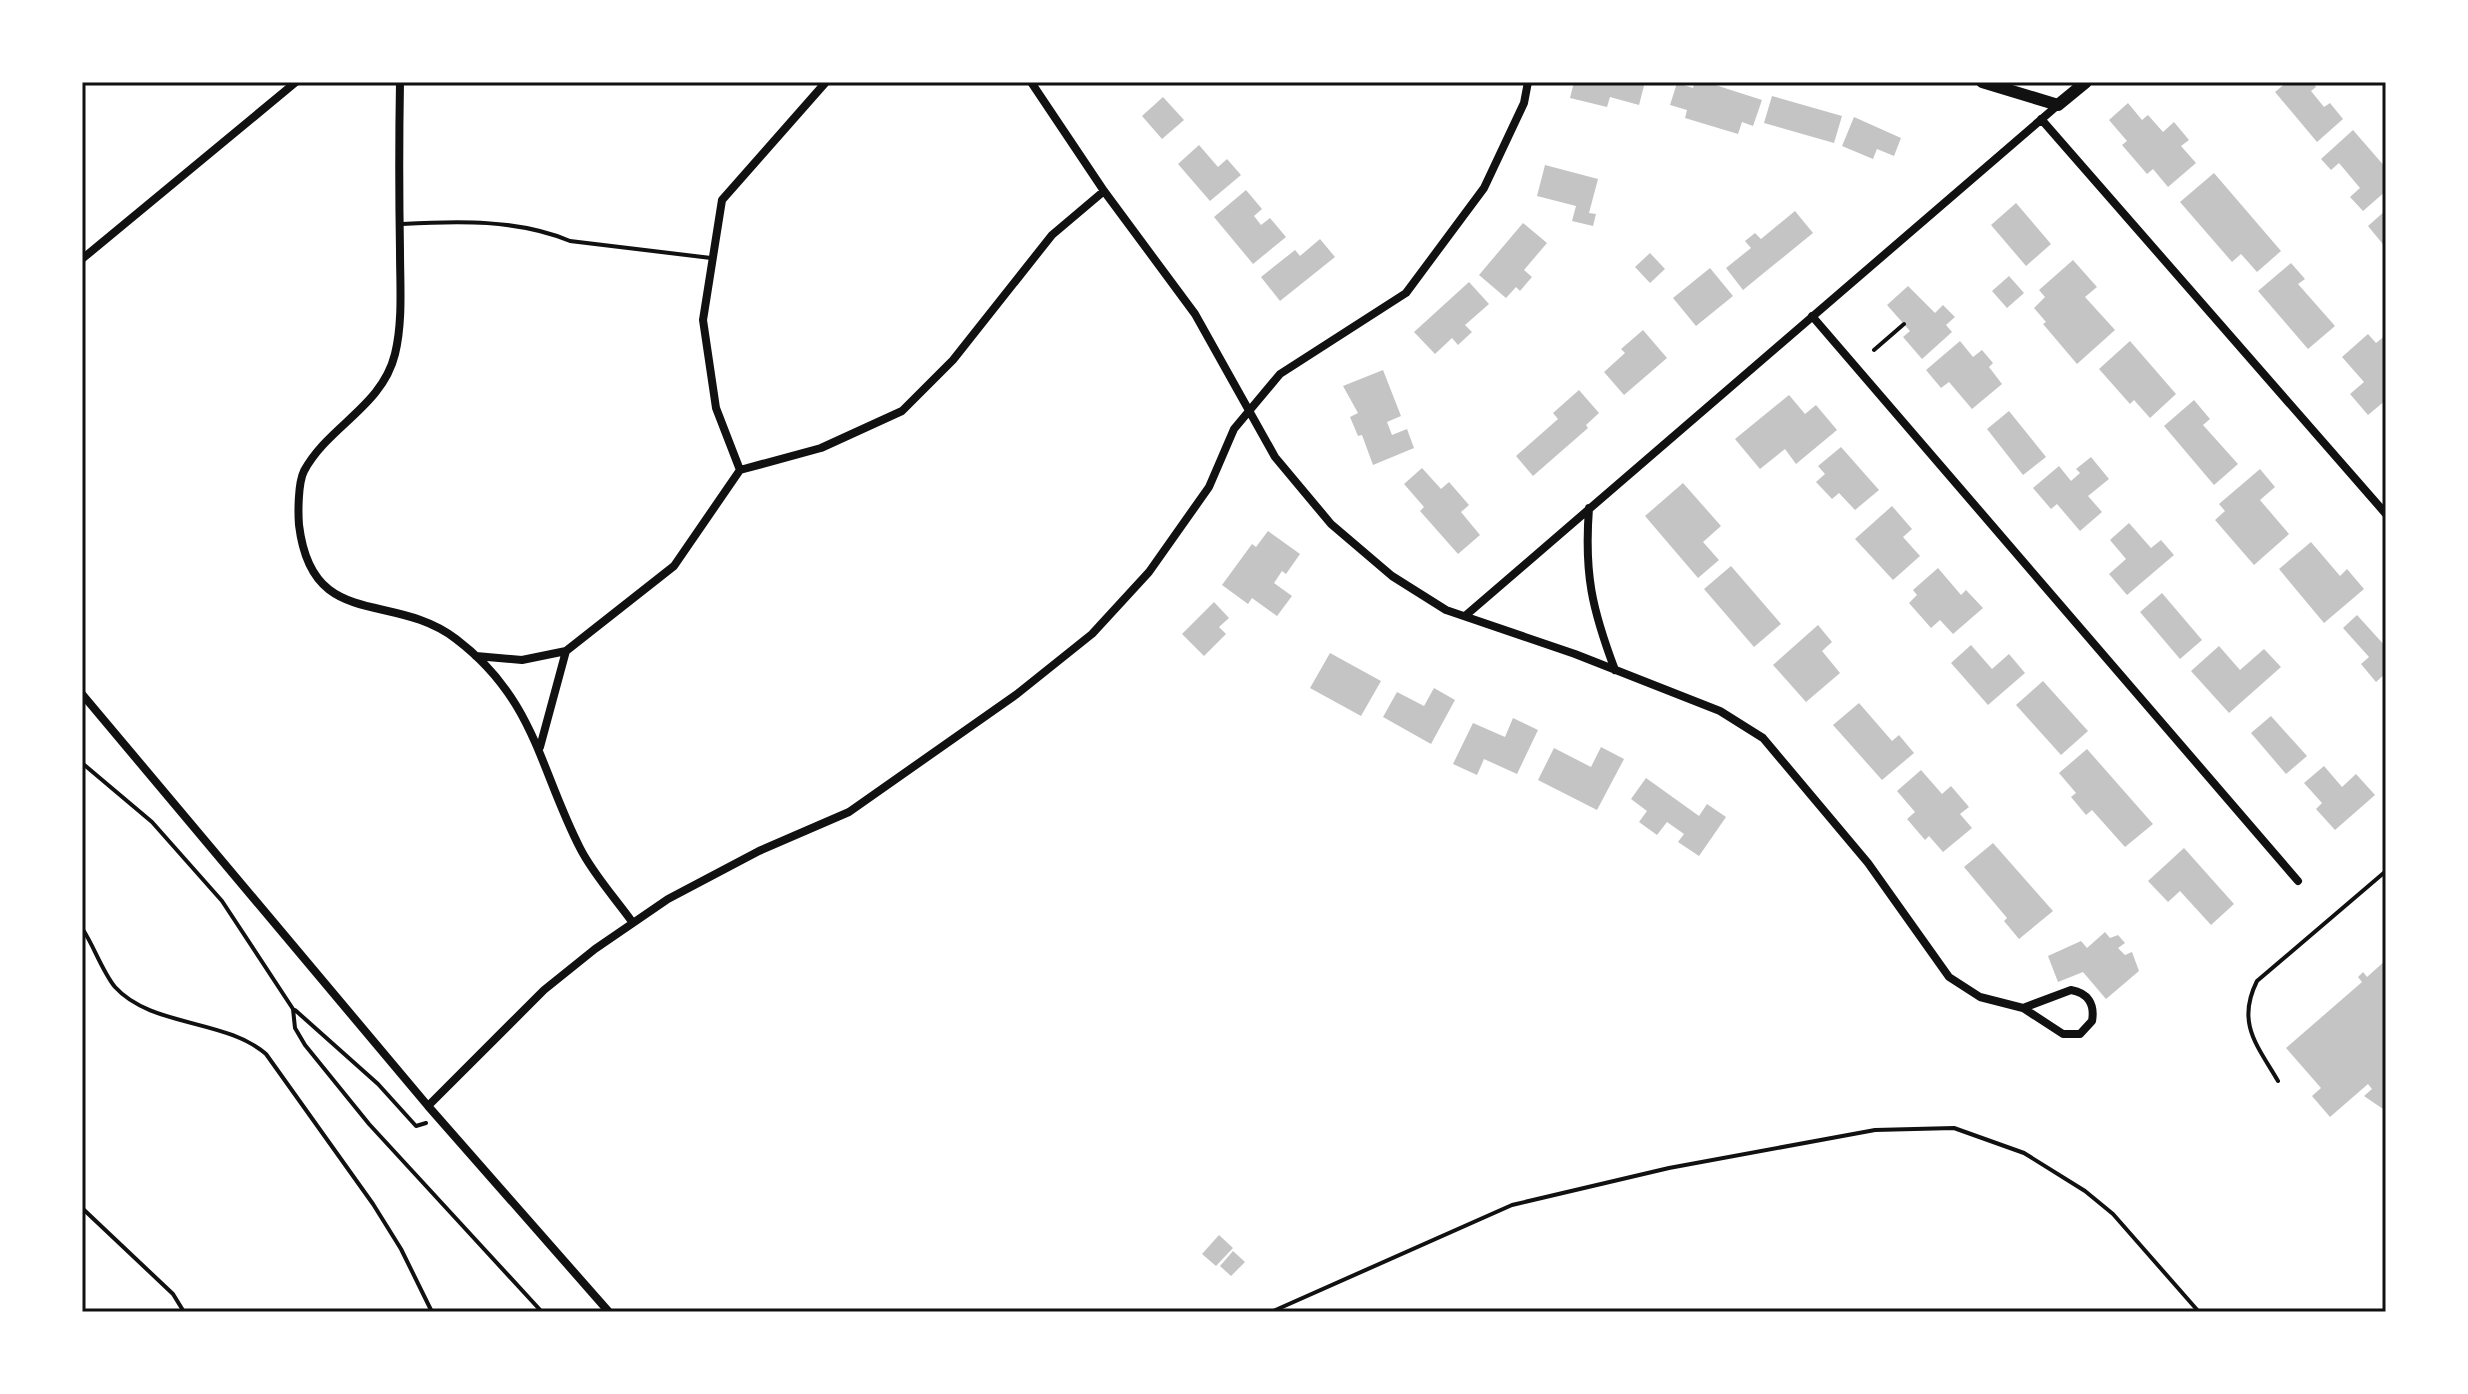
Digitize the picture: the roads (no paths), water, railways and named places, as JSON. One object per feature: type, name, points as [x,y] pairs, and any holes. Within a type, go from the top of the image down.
[{"type":"main road","points":[[1982,82],[2058,105],[2086,82]]},
{"type":"street","points":[[82,259],[296,82]]},
{"type":"street","points":[[400,82],[400,314],[395,356],[374,399],[332,437],[302,473],[299,524],[311,572],[345,603],[394,610],[454,637],[500,678],[540,747],[581,850],[633,923]]},
{"type":"street","points":[[740,470],[716,408],[703,320],[722,200],[826,82]]},
{"type":"street","points":[[1031,82],[1104,191],[1195,314],[1246,411],[1275,457],[1331,524],[1392,576],[1446,610],[1720,711],[1763,738],[1868,863],[1949,977],[1980,997],[2023,1008],[2063,1034],[2072,1036],[2087,1028],[2094,1012],[2087,996],[2071,990],[2023,1008]]},
{"type":"street","points":[[428,1106],[544,990],[633,923],[668,899],[759,851],[849,812],[1017,694],[1092,634],[1149,572],[1209,487],[1234,429],[1280,374],[1406,293],[1484,188],[1524,103],[1528,82]]},
{"type":"street","points":[[1465,616],[2058,105]]},
{"type":"street","points":[[2041,119],[2386,514]]},
{"type":"street","points":[[476,656],[522,660],[566,651],[674,566],[740,470],[821,448],[902,411],[953,360],[1052,235],[1104,191]]},
{"type":"street","points":[[1812,316],[2298,881]]},
{"type":"street","points":[[1589,508],[1586,559],[1594,615],[1615,670]]},
{"type":"street","points":[[540,747],[566,651]]},
{"type":"street","points":[[82,694],[428,1106],[609,1312]]},
{"type":"lane","points":[[400,224],[458,221],[496,225],[550,233],[570,241],[711,258]]},
{"type":"lane","points":[[2278,1081],[2247,1021],[2248,1001],[2257,981],[2386,871]]}]
